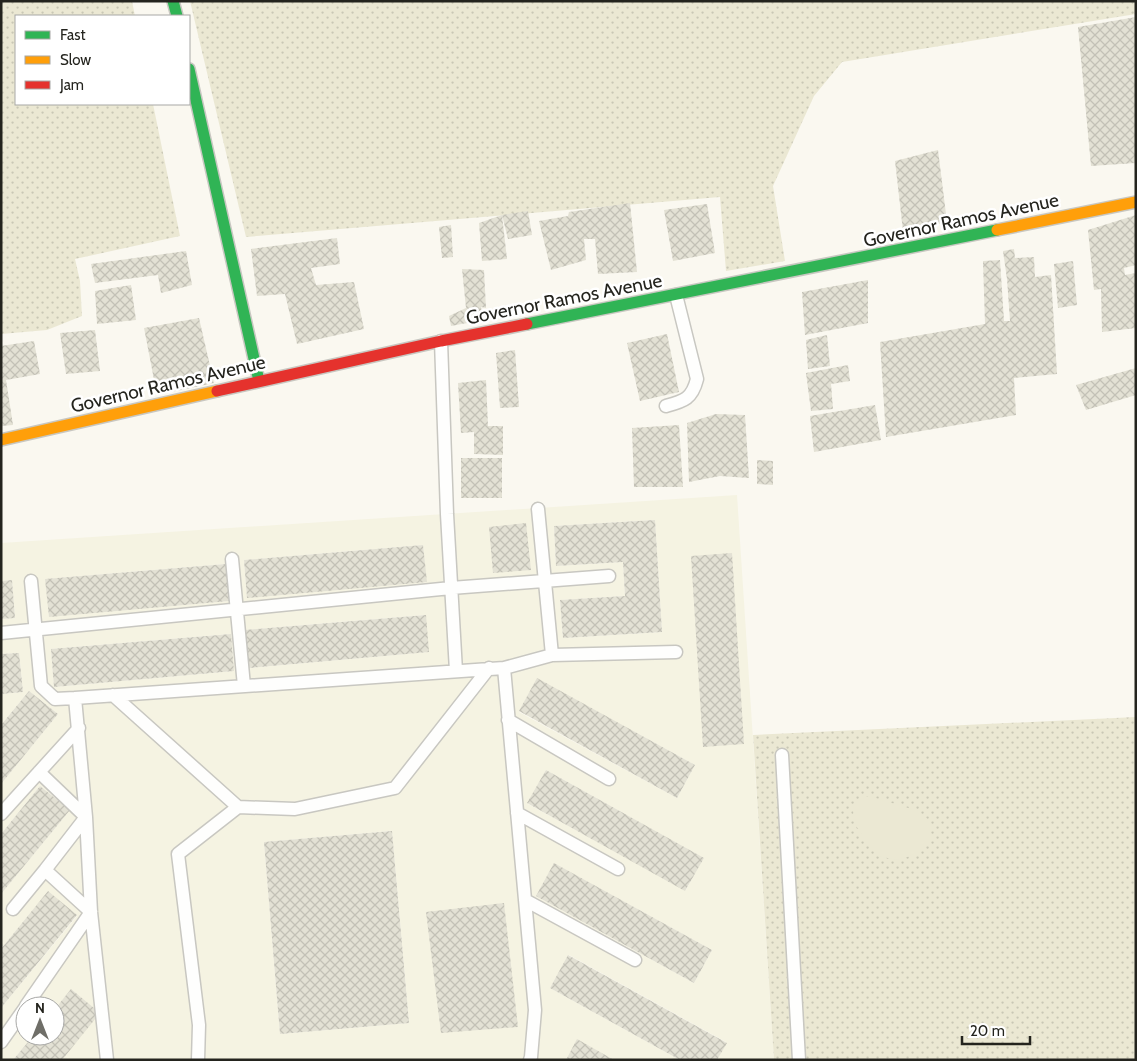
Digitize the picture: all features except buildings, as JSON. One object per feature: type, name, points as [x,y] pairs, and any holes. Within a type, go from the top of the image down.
[{"type":"main road","points":[[173,1],[177,15]]},
{"type":"main road","points":[[190,73],[259,381]]},
{"type":"main road","name":"Governor Ramos Avenue","points":[[1,440],[441,341],[1136,202]]},
{"type":"lane","points":[[666,406],[685,401],[695,389],[697,379],[676,295]]},
{"type":"lane","points":[[441,341],[456,671]]},
{"type":"lane","points":[[538,509],[552,655]]},
{"type":"lane","points":[[232,559],[244,686]]},
{"type":"lane","points":[[1,633],[451,588],[609,576]]},
{"type":"lane","points":[[31,581],[41,686],[55,699],[504,668],[552,655],[676,652]]},
{"type":"lane","points":[[198,1060],[199,1025],[178,854],[238,808],[294,809],[395,788],[489,668]]},
{"type":"lane","points":[[504,668],[535,1010],[530,1060]]},
{"type":"lane","points":[[113,695],[238,808]]},
{"type":"lane","points":[[75,698],[86,817],[91,912],[107,1060]]},
{"type":"lane","points":[[508,720],[609,779]]},
{"type":"lane","points":[[1,814],[79,728]]},
{"type":"lane","points":[[782,755],[799,1060]]},
{"type":"lane","points":[[39,772],[86,817]]},
{"type":"lane","points":[[517,813],[618,869]]},
{"type":"lane","points":[[13,910],[86,817]]},
{"type":"lane","points":[[45,870],[91,912]]},
{"type":"lane","points":[[525,900],[635,960]]},
{"type":"lane","points":[[34,996],[91,912]]},
{"type":"lane","points":[[1,1042],[15,1022]]},
{"type":"shaded area","points":[[1,1],[132,1],[135,15],[15,15],[15,105],[153,105],[180,236],[75,259],[80,281],[82,316],[47,330],[1,334]]},
{"type":"shaded area","points":[[190,1],[1136,1],[1136,14],[842,62],[814,96],[773,186],[785,261],[726,271],[720,197],[246,237]]},
{"type":"shaded area","points":[[737,495],[774,1060],[717,1060],[726,1042],[569,955],[550,988],[680,1060],[62,1060],[71,990],[65,997],[15,996],[15,1046],[25,1046],[13,1060],[1,1060],[1,1008],[77,916],[48,892],[1,949],[1,894],[70,810],[40,786],[1,834],[1,784],[58,714],[29,691],[1,725],[1,694],[23,692],[19,653],[1,654],[1,619],[15,618],[12,580],[1,581],[1,543]],"holes":[[[655,520],[662,632],[563,638],[560,600],[625,596],[623,562],[556,566],[554,526]],[[423,545],[426,582],[247,597],[244,560]],[[225,564],[229,601],[49,616],[46,579]],[[425,615],[428,652],[249,668],[246,630]],[[231,634],[234,671],[54,687],[51,649]],[[537,679],[695,765],[677,798],[519,712]],[[546,770],[703,858],[686,890],[528,804]],[[392,831],[409,1023],[280,1034],[264,842]],[[555,864],[712,950],[694,983],[536,896]]]},
{"type":"shaded area","points":[[1136,717],[1136,1060],[774,1060],[753,735]]},
{"type":"shaded area","points":[[869,796],[918,811],[930,821],[930,838],[913,855],[898,860],[877,856],[854,823],[853,808],[858,800]]},
{"type":"traffic: fast","points":[[173,1],[177,15]]},
{"type":"traffic: fast","points":[[190,73],[259,381]]},
{"type":"traffic: fast","points":[[527,324],[997,230]]},
{"type":"traffic: slow","points":[[997,230],[1136,202]]},
{"type":"traffic: slow","points":[[1,440],[217,391]]},
{"type":"traffic: jam","points":[[217,391],[441,341],[527,324]]}]
